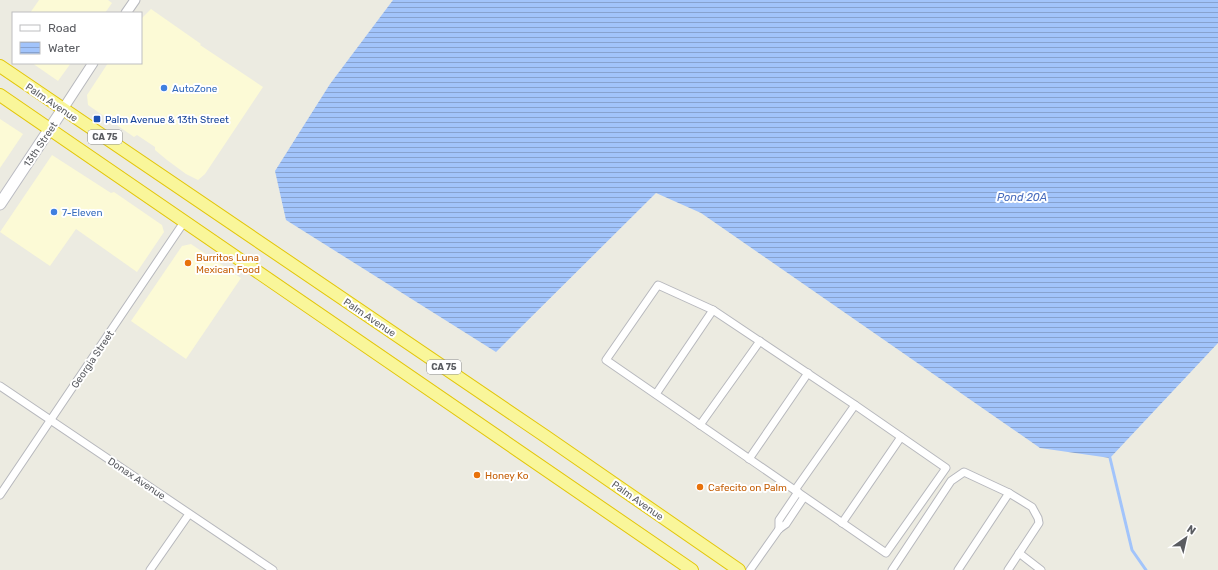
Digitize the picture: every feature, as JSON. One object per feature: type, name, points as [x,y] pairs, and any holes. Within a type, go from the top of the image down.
[{"type":"highway","name":"Palm Avenue","points":[[0,66],[545,436],[739,570]]},
{"type":"highway","name":"CA 75","points":[[0,95],[692,570]]},
{"type":"main road","name":"13th Street","points":[[0,204],[63,109]]},
{"type":"street","points":[[127,12],[135,0]]},
{"type":"street","name":"13th Street","points":[[63,109],[92,64]]},
{"type":"street","name":"Georgia Street","points":[[0,495],[184,222]]},
{"type":"street","points":[[658,285],[713,310],[760,341],[946,468],[886,553],[606,360],[658,285]]},
{"type":"street","points":[[656,394],[713,310]]},
{"type":"street","points":[[700,425],[760,341]]},
{"type":"street","points":[[749,459],[808,373]]},
{"type":"street","name":"Donax Avenue","points":[[0,386],[273,570]]},
{"type":"street","points":[[779,529],[779,520],[796,491],[855,405]]},
{"type":"street","points":[[842,523],[901,437]]},
{"type":"street","points":[[892,570],[951,480],[964,472],[1009,493],[1032,507],[1038,518],[1039,523],[1008,570]]},
{"type":"street","points":[[958,570],[1009,493]]},
{"type":"street","points":[[750,570],[779,529],[786,524],[804,497]]},
{"type":"street","points":[[150,570],[189,514]]},
{"type":"street","points":[[1019,553],[1041,570]]},
{"type":"shaded area","points":[[39,0],[108,0],[112,3],[106,12],[31,12]]},
{"type":"shaded area","points":[[151,9],[201,44],[200,45],[263,87],[205,174],[198,180],[186,174],[167,160],[155,150],[155,147],[137,135],[134,137],[88,105],[87,95],[107,64],[142,64],[142,18]]},
{"type":"shaded area","points":[[33,64],[70,64],[58,81]]},
{"type":"shaded area","points":[[0,119],[23,134],[0,168]]},
{"type":"shaded area","points":[[52,155],[111,193],[114,192],[162,225],[164,232],[137,272],[76,229],[50,266],[0,232]]},
{"type":"shaded area","points":[[191,244],[241,278],[186,359],[131,321],[182,246]]},
{"type":"water","name":"Pond 20A","points":[[393,0],[1218,0],[1218,343],[1110,458],[1040,448],[701,213],[656,193],[496,352],[286,220],[275,171],[330,84]]},
{"type":"waterway","points":[[1110,458],[1132,550],[1146,570]]},
{"type":"place","name":"AutoZone","points":[[164,88]]},
{"type":"place","name":"Palm Avenue & 13th Street","points":[[97,119]]},
{"type":"place","name":"7-Eleven","points":[[54,212]]},
{"type":"place","name":"Burritos Luna Mexican Food","points":[[188,263]]},
{"type":"place","name":"Honey Ko","points":[[477,475]]},
{"type":"place","name":"Cafecito on Palm","points":[[700,487]]}]
